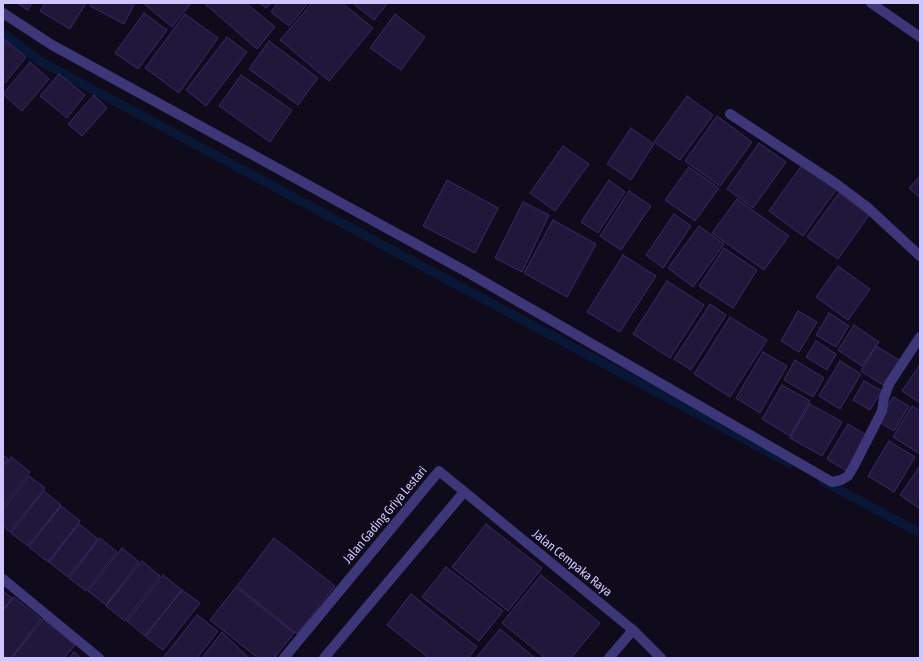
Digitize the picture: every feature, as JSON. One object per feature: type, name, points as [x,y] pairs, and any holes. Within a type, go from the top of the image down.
[{"type":"street","points":[[871,3],[920,37]]},
{"type":"street","points":[[3,13],[52,46],[467,272],[832,482],[842,480],[848,476],[882,412],[884,398],[889,384],[920,337]]},
{"type":"street","points":[[730,114],[835,183],[867,208],[920,256]]},
{"type":"street","name":"Jalan Gading Griya Lestari","points":[[284,658],[439,471],[464,492]]},
{"type":"street","points":[[324,658],[464,492]]},
{"type":"street","name":"Jalan Cempaka Raya","points":[[464,492],[633,630],[661,658]]},
{"type":"street","points":[[3,579],[99,658]]},
{"type":"street","points":[[609,658],[633,630]]},
{"type":"building","points":[[17,3],[32,3],[28,10]]},
{"type":"building","points":[[45,3],[86,3],[70,29],[40,11]]},
{"type":"building","points":[[92,3],[135,3],[124,24],[90,6]]},
{"type":"building","points":[[143,3],[191,3],[172,27]]},
{"type":"building","points":[[204,3],[246,3],[275,27],[257,49]]},
{"type":"building","points":[[260,3],[271,3],[266,8]]},
{"type":"building","points":[[277,3],[308,3],[289,26],[271,12]]},
{"type":"building","points":[[312,3],[342,3],[373,28],[329,81],[280,40]]},
{"type":"building","points":[[356,3],[387,4],[374,20],[355,5]]},
{"type":"building","points":[[144,13],[167,30],[138,69],[115,53]]},
{"type":"building","points":[[185,14],[218,38],[179,93],[145,68]]},
{"type":"building","points":[[395,14],[425,37],[401,70],[370,48]]},
{"type":"building","points":[[227,37],[247,52],[206,106],[186,90]]},
{"type":"building","points":[[4,39],[26,57],[5,83],[3,81]]},
{"type":"building","points":[[269,41],[318,78],[298,105],[249,69]]},
{"type":"building","points":[[30,62],[49,79],[22,111],[3,94]]},
{"type":"building","points":[[59,74],[85,95],[67,118],[40,96]]},
{"type":"building","points":[[241,75],[292,110],[270,142],[219,106]]},
{"type":"building","points":[[94,95],[107,108],[82,136],[68,124]]},
{"type":"building","points":[[687,96],[713,115],[680,160],[654,142]]},
{"type":"building","points":[[717,116],[752,142],[720,186],[685,161]]},
{"type":"building","points":[[631,128],[654,144],[631,180],[607,164]]},
{"type":"building","points":[[759,143],[786,162],[753,208],[727,189]]},
{"type":"building","points":[[563,146],[589,164],[555,211],[530,193]]},
{"type":"building","points":[[802,165],[836,190],[803,236],[769,211]]},
{"type":"building","points":[[689,167],[719,188],[695,221],[665,200]]},
{"type":"building","points":[[920,176],[920,198],[909,188]]},
{"type":"building","points":[[447,180],[498,208],[475,253],[423,226]]},
{"type":"building","points":[[609,180],[625,192],[598,233],[581,222]]},
{"type":"building","points":[[629,191],[651,206],[621,250],[600,236]]},
{"type":"building","points":[[839,193],[869,215],[838,259],[807,237]]},
{"type":"building","points":[[737,199],[789,236],[764,270],[712,233]]},
{"type":"building","points":[[523,202],[549,215],[522,272],[495,258]]},
{"type":"building","points":[[674,214],[691,226],[663,268],[646,255]]},
{"type":"building","points":[[553,220],[596,244],[567,297],[524,273]]},
{"type":"building","points":[[699,226],[724,244],[693,287],[668,268]]},
{"type":"building","points":[[724,248],[757,270],[733,308],[699,286]]},
{"type":"building","points":[[623,255],[656,276],[620,332],[587,312]]},
{"type":"building","points":[[838,266],[870,289],[848,320],[816,297]]},
{"type":"building","points":[[667,281],[704,305],[670,358],[633,334]]},
{"type":"building","points":[[710,304],[726,315],[691,370],[674,359]]},
{"type":"building","points":[[798,311],[817,322],[799,352],[781,341]]},
{"type":"building","points":[[829,313],[849,326],[836,347],[816,335]]},
{"type":"building","points":[[730,317],[767,340],[730,397],[694,374]]},
{"type":"building","points":[[854,325],[879,342],[862,366],[838,350]]},
{"type":"building","points":[[816,341],[836,354],[827,370],[806,357]]},
{"type":"building","points":[[876,346],[901,361],[886,387],[861,371]]},
{"type":"building","points":[[763,352],[787,366],[760,413],[736,398]]},
{"type":"building","points":[[795,360],[824,378],[813,397],[784,380]]},
{"type":"building","points":[[840,361],[861,374],[840,409],[819,396]]},
{"type":"building","points":[[919,366],[920,367],[920,403],[902,391]]},
{"type":"building","points":[[864,381],[882,391],[870,410],[853,400]]},
{"type":"building","points":[[782,385],[810,401],[790,436],[762,419]]},
{"type":"building","points":[[893,397],[909,406],[894,431],[879,422]]},
{"type":"building","points":[[810,404],[842,422],[822,456],[790,438]]},
{"type":"building","points":[[912,406],[920,411],[920,454],[893,437]]},
{"type":"building","points":[[848,424],[869,437],[848,472],[827,459]]},
{"type":"building","points":[[889,441],[915,457],[894,492],[868,476]]},
{"type":"building","points":[[3,455],[8,459],[3,465]]},
{"type":"building","points":[[11,457],[30,472],[3,506],[3,468]]},
{"type":"building","points":[[920,466],[920,509],[900,495]]},
{"type":"building","points":[[29,476],[45,488],[10,532],[3,526],[3,509]]},
{"type":"building","points":[[44,491],[61,505],[28,546],[11,533]]},
{"type":"building","points":[[61,506],[80,521],[48,562],[29,547]]},
{"type":"building","points":[[79,524],[98,539],[68,577],[49,562]]},
{"type":"building","points":[[486,524],[542,568],[508,611],[452,567]]},
{"type":"building","points":[[100,538],[117,552],[86,591],[69,578]]},
{"type":"building","points":[[274,538],[335,586],[297,634],[237,586]]},
{"type":"building","points":[[122,548],[139,562],[106,605],[88,591]]},
{"type":"building","points":[[142,561],[160,576],[125,621],[106,606]]},
{"type":"building","points":[[446,567],[503,611],[479,641],[422,597]]},
{"type":"building","points":[[163,575],[182,590],[145,636],[127,621]]},
{"type":"building","points":[[541,575],[600,623],[571,658],[545,658],[502,623]]},
{"type":"building","points":[[236,587],[294,633],[274,658],[258,658],[210,620]]},
{"type":"building","points":[[182,590],[200,603],[163,650],[145,636]]},
{"type":"building","points":[[3,591],[12,598],[3,610]]},
{"type":"building","points":[[411,594],[477,647],[468,658],[429,658],[387,625]]},
{"type":"building","points":[[14,597],[41,619],[11,658],[3,658],[3,611]]},
{"type":"building","points":[[197,615],[218,631],[197,658],[163,658]]},
{"type":"building","points":[[43,619],[75,645],[64,658],[12,658]]},
{"type":"building","points":[[500,629],[535,658],[476,658]]},
{"type":"building","points":[[222,632],[249,658],[202,658]]},
{"type":"building","points":[[74,652],[81,658],[69,658]]},
{"type":"waterway","points":[[3,33],[40,61],[789,463]]},
{"type":"waterway","points":[[823,481],[920,533]]}]
